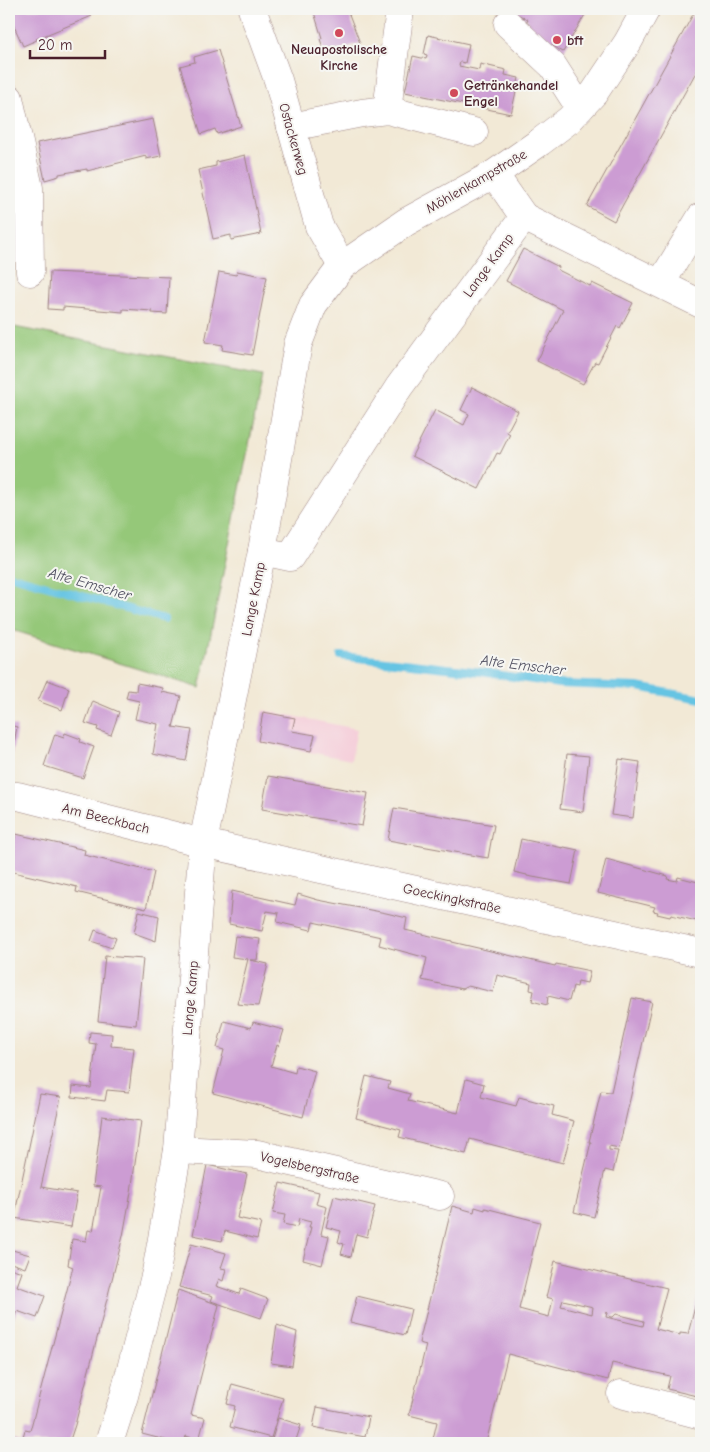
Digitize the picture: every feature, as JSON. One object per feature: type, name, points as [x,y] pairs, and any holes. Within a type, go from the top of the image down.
[{"type":"street","name":"Ostackerweg","points":[[252,9],[278,80],[319,226],[342,266]]},
{"type":"street","points":[[387,110],[400,9]]},
{"type":"street","name":"Möhlenkampstraße","points":[[342,266],[406,222],[494,174],[569,120],[594,93],[628,42],[646,9]]},
{"type":"street","points":[[508,24],[553,66],[580,108]]},
{"type":"street","points":[[9,98],[29,188],[30,272]]},
{"type":"street","points":[[291,127],[387,110],[474,132]]},
{"type":"street","points":[[494,174],[524,217],[701,304]]},
{"type":"street","name":"Lange Kamp","points":[[262,551],[290,557],[399,387],[524,217]]},
{"type":"street","points":[[661,284],[701,217]]},
{"type":"street","name":"Lange Kamp","points":[[109,1443],[124,1396],[156,1272],[178,1150],[203,843],[262,551],[298,344],[313,305],[342,266]]},
{"type":"street","name":"Am Beeckbach","points":[[9,796],[28,798],[203,843]]},
{"type":"street","name":"Goeckingkstraße","points":[[203,843],[701,953]]},
{"type":"street","name":"Vogelsbergstraße","points":[[178,1150],[257,1154],[440,1196]]},
{"type":"street","points":[[620,1394],[701,1415]]},
{"type":"shaded area","points":[[263,710],[357,729],[351,760],[257,742]]},
{"type":"green space","points":[[9,326],[263,375],[200,688],[9,629]]},
{"type":"building","points":[[17,9],[101,9],[91,14],[92,16],[23,46],[9,15],[9,12]]},
{"type":"building","name":"Neuapostolische Kirche","points":[[313,9],[347,9],[360,43],[325,54]]},
{"type":"building","name":"bft","points":[[509,9],[579,9],[586,13],[563,52],[523,28],[528,20]]},
{"type":"building","points":[[696,9],[701,9],[701,63],[614,221],[587,206]]},
{"type":"building","points":[[428,35],[469,44],[465,63],[460,62],[459,66],[479,70],[480,64],[506,70],[505,75],[519,78],[511,114],[405,92],[413,56],[426,59],[427,55],[424,54]]},
{"type":"building","points":[[218,50],[241,126],[217,134],[215,129],[201,134],[180,66],[195,62],[194,57]]},
{"type":"building","points":[[153,119],[161,156],[146,159],[146,156],[87,171],[87,169],[59,174],[59,176],[45,180],[37,143]]},
{"type":"building","points":[[245,155],[261,234],[231,240],[231,235],[213,239],[198,170],[216,166],[216,162]]},
{"type":"building","points":[[523,249],[559,267],[558,270],[590,286],[592,283],[633,303],[620,328],[617,326],[598,363],[595,362],[583,384],[537,361],[563,310],[506,281]]},
{"type":"building","points":[[237,271],[267,277],[252,355],[222,350],[223,345],[205,342],[219,272],[236,275]]},
{"type":"building","points":[[50,272],[169,277],[167,314],[123,309],[123,312],[63,307],[63,310],[48,309]]},
{"type":"building","points":[[472,387],[518,411],[507,432],[510,434],[500,454],[497,453],[479,489],[412,456],[435,410],[464,425],[469,414],[461,410]]},
{"type":"building","points":[[47,680],[69,688],[62,710],[38,701]]},
{"type":"building","points":[[137,683],[163,688],[162,692],[181,696],[173,727],[192,730],[186,761],[153,754],[158,724],[135,719],[139,701],[126,698],[128,690],[136,691]]},
{"type":"building","points":[[93,701],[119,712],[111,735],[97,730],[98,727],[85,723]]},
{"type":"building","points":[[263,712],[295,718],[292,731],[315,735],[311,751],[258,741]]},
{"type":"building","points":[[9,725],[17,727],[10,764],[9,764]]},
{"type":"building","points":[[65,733],[81,739],[80,742],[94,747],[83,778],[44,766],[55,734],[64,737]]},
{"type":"building","points":[[567,754],[589,756],[583,812],[560,809]]},
{"type":"building","points":[[619,759],[640,762],[633,818],[611,815]]},
{"type":"building","points":[[268,776],[368,793],[362,826],[262,809]]},
{"type":"building","points":[[394,808],[494,825],[488,858],[388,840]]},
{"type":"building","points":[[16,834],[85,850],[84,855],[154,872],[146,909],[76,892],[77,887],[9,871],[9,862]]},
{"type":"building","points":[[521,839],[578,850],[571,884],[514,872]]},
{"type":"building","points":[[606,859],[668,876],[667,879],[677,881],[678,877],[698,882],[697,885],[701,886],[701,922],[671,915],[670,917],[657,914],[658,912],[653,911],[655,907],[598,893]]},
{"type":"building","points":[[232,891],[295,905],[298,894],[318,900],[386,913],[407,918],[405,930],[555,966],[556,964],[590,971],[587,983],[578,981],[577,987],[573,986],[569,1001],[548,996],[547,1005],[532,1001],[534,991],[530,990],[531,983],[497,975],[493,992],[468,986],[462,989],[422,980],[427,958],[379,945],[381,937],[313,922],[311,930],[277,922],[279,913],[267,911],[262,931],[229,924]]},
{"type":"building","points":[[139,911],[159,916],[156,941],[134,933]]},
{"type":"building","points":[[95,930],[116,938],[112,948],[91,941]]},
{"type":"building","points":[[235,936],[260,939],[257,960],[250,960],[268,964],[258,1006],[237,1004],[248,959],[232,957]]},
{"type":"building","points":[[105,956],[143,959],[136,1025],[98,1021]]},
{"type":"building","points":[[632,998],[652,1002],[619,1148],[609,1146],[609,1150],[618,1151],[613,1172],[605,1170],[594,1217],[574,1212],[601,1091],[611,1092]]},
{"type":"building","points":[[224,1021],[251,1028],[253,1022],[284,1030],[271,1066],[295,1073],[296,1066],[315,1071],[303,1117],[213,1093],[224,1050],[217,1048]]},
{"type":"building","points":[[90,1032],[112,1034],[111,1046],[134,1048],[129,1092],[107,1090],[105,1101],[72,1097],[73,1086],[91,1088],[96,1044],[89,1043]]},
{"type":"building","points":[[366,1076],[390,1082],[388,1088],[410,1094],[408,1101],[458,1113],[466,1079],[484,1084],[481,1097],[516,1106],[519,1097],[554,1106],[552,1115],[574,1121],[563,1163],[470,1139],[466,1154],[399,1137],[401,1130],[356,1118]]},
{"type":"building","points":[[40,1094],[61,1097],[41,1187],[77,1193],[71,1227],[14,1218]]},
{"type":"building","points":[[102,1116],[141,1121],[123,1236],[69,1443],[21,1443],[25,1430],[30,1431],[73,1267],[68,1265],[72,1239],[86,1241],[88,1230],[93,1231],[101,1187],[93,1186]]},
{"type":"building","points":[[207,1165],[247,1174],[237,1218],[261,1223],[257,1239],[225,1231],[222,1241],[193,1235]]},
{"type":"building","points":[[280,1183],[319,1192],[316,1204],[327,1207],[321,1234],[329,1236],[322,1265],[303,1260],[311,1222],[299,1219],[297,1227],[283,1224],[285,1215],[273,1213]]},
{"type":"building","points":[[334,1196],[375,1206],[367,1237],[356,1234],[351,1257],[341,1254],[344,1244],[338,1242],[341,1231],[326,1227]]},
{"type":"building","points":[[452,1206],[474,1212],[475,1207],[485,1210],[485,1208],[540,1222],[519,1309],[549,1317],[553,1299],[546,1297],[555,1261],[667,1288],[656,1329],[680,1335],[680,1333],[688,1334],[701,1283],[701,1397],[667,1389],[670,1376],[612,1363],[608,1380],[508,1354],[486,1443],[432,1443],[437,1422],[409,1415],[426,1345],[419,1343]],"holes":[[[563,1300],[593,1307],[592,1314],[561,1306]],[[607,1312],[610,1317],[616,1314],[644,1321],[643,1326],[606,1317]]]},
{"type":"building","points":[[191,1244],[226,1253],[221,1268],[226,1269],[223,1281],[219,1279],[216,1286],[239,1294],[241,1289],[268,1299],[261,1318],[211,1301],[213,1296],[179,1287]]},
{"type":"building","points":[[9,1249],[30,1255],[25,1268],[11,1263],[10,1268],[22,1272],[17,1286],[45,1296],[37,1318],[17,1311],[13,1320],[9,1318]]},
{"type":"building","points":[[178,1290],[219,1305],[191,1415],[205,1418],[199,1440],[186,1436],[184,1443],[142,1434]]},
{"type":"building","points":[[357,1296],[411,1309],[405,1335],[350,1322]]},
{"type":"building","points":[[277,1325],[297,1332],[292,1366],[271,1363]]},
{"type":"building","points":[[232,1384],[283,1398],[271,1438],[230,1427],[235,1406],[227,1404]]},
{"type":"building","points":[[317,1407],[369,1417],[365,1437],[313,1427]]},
{"type":"building","points":[[278,1418],[301,1425],[295,1443],[271,1443]]},
{"type":"building","points":[[9,1438],[21,1443],[9,1443]]},
{"type":"waterway","name":"Alte Emscher","points":[[9,575],[164,619]]},
{"type":"waterway","name":"Alte Emscher","points":[[341,656],[482,672],[559,684],[638,687],[701,699]]},
{"type":"place","name":"Neuapostolische Kirche","points":[[339,33]]},
{"type":"place","name":"bft","points":[[557,40]]},
{"type":"place","name":"Getränkehandel Engel","points":[[454,93]]}]
